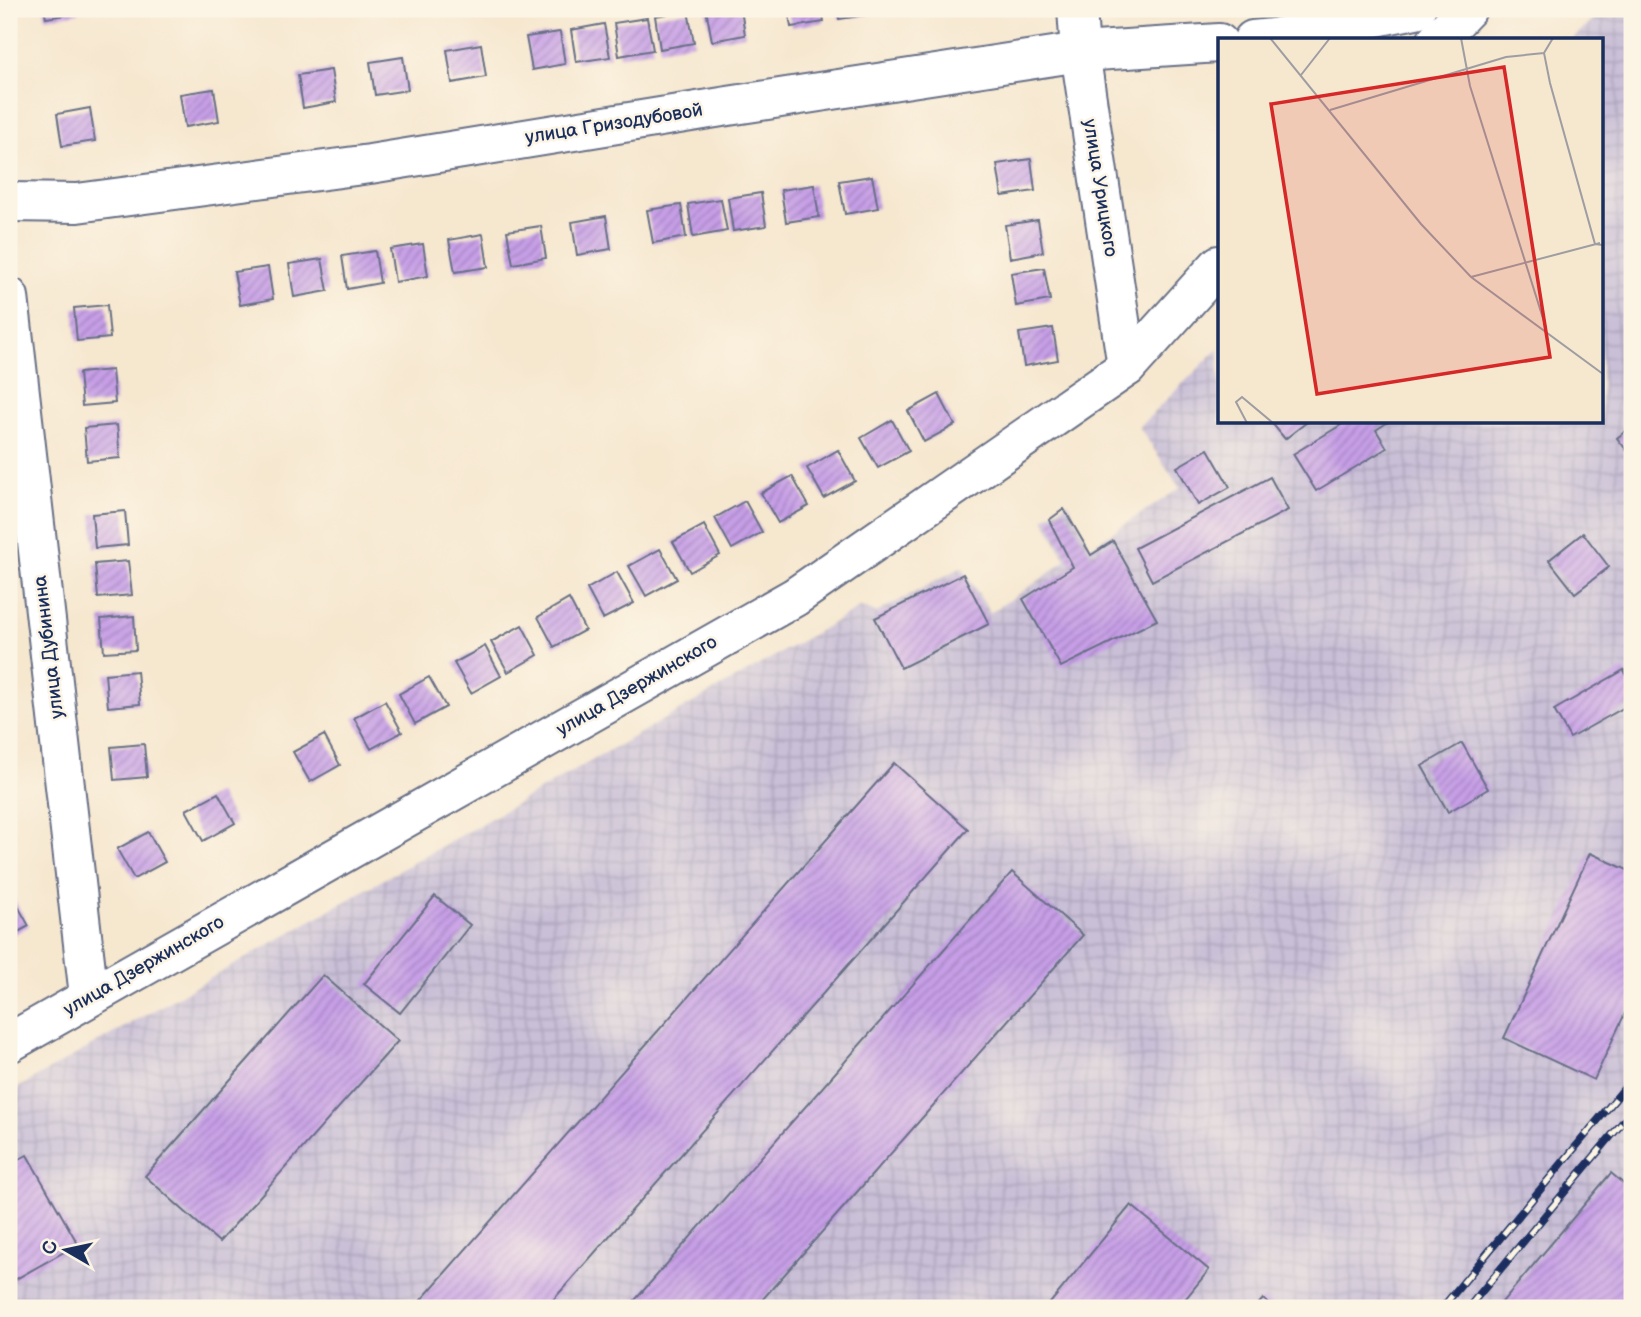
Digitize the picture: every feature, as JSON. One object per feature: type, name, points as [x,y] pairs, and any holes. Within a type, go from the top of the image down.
[{"type":"street","name":"улица Урицкого","points":[[1077,9],[1080,52],[1127,367]]},
{"type":"street","points":[[1273,38],[1416,9]]},
{"type":"street","points":[[1439,38],[1467,9]]},
{"type":"street","name":"улица Гризодубовой","points":[[9,202],[77,203],[370,164],[1080,52],[1218,44]]},
{"type":"street","name":"улица Дзержинского","points":[[9,1043],[794,597],[1127,367],[1218,266]]},
{"type":"street","name":"улица Дубинина","points":[[9,297],[89,996]]},
{"type":"shaded area","points":[[1605,9],[1632,9],[1632,1308],[9,1308],[9,1093],[861,607],[876,613],[962,567],[990,613],[1066,560],[1044,518],[1068,502],[1090,547],[1180,488],[1139,427],[1218,349],[1218,424],[1602,424],[1602,38],[1573,38]]},
{"type":"building","points":[[44,9],[78,9],[79,13],[46,18]]},
{"type":"building","points":[[706,9],[741,9],[745,35],[712,41]]},
{"type":"building","points":[[788,9],[822,9],[824,22],[791,27]]},
{"type":"building","points":[[838,9],[872,9],[873,14],[839,19]]},
{"type":"building","points":[[688,11],[694,43],[660,49],[655,16]]},
{"type":"building","points":[[647,18],[653,50],[619,56],[614,23]]},
{"type":"building","points":[[604,24],[610,57],[576,62],[571,30]]},
{"type":"building","points":[[560,32],[565,64],[532,70],[526,37]]},
{"type":"building","points":[[481,44],[486,77],[452,83],[447,50]]},
{"type":"building","points":[[403,57],[408,90],[375,95],[370,62]]},
{"type":"building","points":[[331,70],[336,102],[303,108],[298,75]]},
{"type":"building","points":[[214,89],[219,121],[185,127],[180,94]]},
{"type":"building","points":[[90,108],[95,141],[62,146],[57,114]]},
{"type":"building","points":[[1031,159],[1035,191],[1002,196],[997,164]]},
{"type":"building","points":[[872,176],[878,208],[845,214],[839,181]]},
{"type":"building","points":[[814,185],[819,217],[786,222],[781,190]]},
{"type":"building","points":[[761,193],[766,226],[733,231],[728,198]]},
{"type":"building","points":[[721,199],[727,231],[693,237],[688,204]]},
{"type":"building","points":[[681,205],[686,237],[653,243],[647,210]]},
{"type":"building","points":[[606,216],[611,249],[577,255],[572,222]]},
{"type":"building","points":[[1038,220],[1043,252],[1010,258],[1005,225]]},
{"type":"building","points":[[541,226],[546,258],[513,264],[507,231]]},
{"type":"building","points":[[483,234],[488,267],[455,272],[449,240]]},
{"type":"building","points":[[423,244],[428,276],[395,282],[390,249]]},
{"type":"building","points":[[375,251],[380,283],[347,289],[342,256]]},
{"type":"building","points":[[322,259],[328,291],[294,297],[289,264]]},
{"type":"building","points":[[268,267],[273,299],[240,305],[234,272]]},
{"type":"building","points":[[1044,268],[1050,300],[1016,306],[1011,273]]},
{"type":"building","points":[[107,305],[110,338],[77,341],[74,308]]},
{"type":"building","points":[[1053,328],[1058,360],[1024,366],[1019,333]]},
{"type":"building","points":[[112,370],[115,403],[82,406],[79,373]]},
{"type":"building","points":[[939,394],[955,425],[924,442],[908,411]]},
{"type":"building","points":[[892,420],[909,451],[878,468],[861,438]]},
{"type":"building","points":[[1273,424],[1304,424],[1285,439]]},
{"type":"building","points":[[1343,424],[1385,424],[1376,430],[1387,448],[1316,491],[1293,454]]},
{"type":"building","points":[[117,425],[120,458],[87,461],[84,428]]},
{"type":"building","points":[[1632,426],[1632,457],[1617,438]]},
{"type":"building","points":[[1208,449],[1230,487],[1198,505],[1177,467]]},
{"type":"building","points":[[838,450],[855,481],[824,498],[807,468]]},
{"type":"building","points":[[792,476],[809,506],[778,523],[761,493]]},
{"type":"building","points":[[1270,477],[1288,510],[1152,581],[1135,548]]},
{"type":"building","points":[[745,501],[762,532],[732,549],[715,518]]},
{"type":"building","points":[[1064,509],[1091,555],[1113,541],[1157,620],[1061,667],[1023,599],[1073,567],[1049,520]]},
{"type":"building","points":[[125,511],[128,545],[95,548],[92,514]]},
{"type":"building","points":[[704,525],[720,555],[690,572],[673,542]]},
{"type":"building","points":[[1583,533],[1609,567],[1575,593],[1549,560]]},
{"type":"building","points":[[660,549],[677,579],[646,596],[629,566]]},
{"type":"building","points":[[128,561],[132,595],[98,598],[95,564]]},
{"type":"building","points":[[617,572],[634,603],[603,619],[587,589]]},
{"type":"building","points":[[963,574],[989,624],[901,668],[875,618]]},
{"type":"building","points":[[569,599],[585,630],[554,647],[538,617]]},
{"type":"building","points":[[134,616],[136,650],[104,652],[101,619]]},
{"type":"building","points":[[522,625],[538,655],[508,672],[491,642]]},
{"type":"building","points":[[485,646],[501,676],[471,693],[454,663]]},
{"type":"building","points":[[1624,670],[1632,686],[1632,703],[1570,738],[1554,710]]},
{"type":"building","points":[[137,671],[140,704],[108,707],[105,674]]},
{"type":"building","points":[[429,677],[446,707],[415,724],[399,694]]},
{"type":"building","points":[[385,701],[402,732],[371,749],[354,718]]},
{"type":"building","points":[[324,735],[340,765],[310,782],[293,752]]},
{"type":"building","points":[[1462,743],[1488,789],[1448,812],[1422,766]]},
{"type":"building","points":[[144,744],[147,777],[114,780],[111,747]]},
{"type":"building","points":[[894,763],[968,829],[546,1308],[414,1308]]},
{"type":"building","points":[[218,793],[235,823],[203,841],[186,810]]},
{"type":"building","points":[[148,832],[165,862],[134,879],[117,849]]},
{"type":"building","points":[[1590,853],[1632,872],[1632,998],[1594,1080],[1504,1038]]},
{"type":"building","points":[[1012,872],[1083,935],[755,1308],[628,1308]]},
{"type":"building","points":[[9,890],[29,926],[9,937]]},
{"type":"building","points":[[435,896],[470,925],[400,1013],[364,984]]},
{"type":"building","points":[[323,975],[398,1041],[219,1242],[145,1176]]},
{"type":"building","points":[[27,1155],[78,1244],[9,1283],[9,1165]]},
{"type":"building","points":[[1611,1173],[1632,1191],[1632,1299],[1624,1308],[1497,1308]]},
{"type":"building","points":[[1131,1205],[1209,1270],[1178,1308],[1046,1308]]},
{"type":"building","points":[[1263,1299],[1274,1308],[1255,1308]]},
{"type":"railway","points":[[1442,1308],[1632,1079]]},
{"type":"railway","points":[[1468,1308],[1632,1111]]}]
